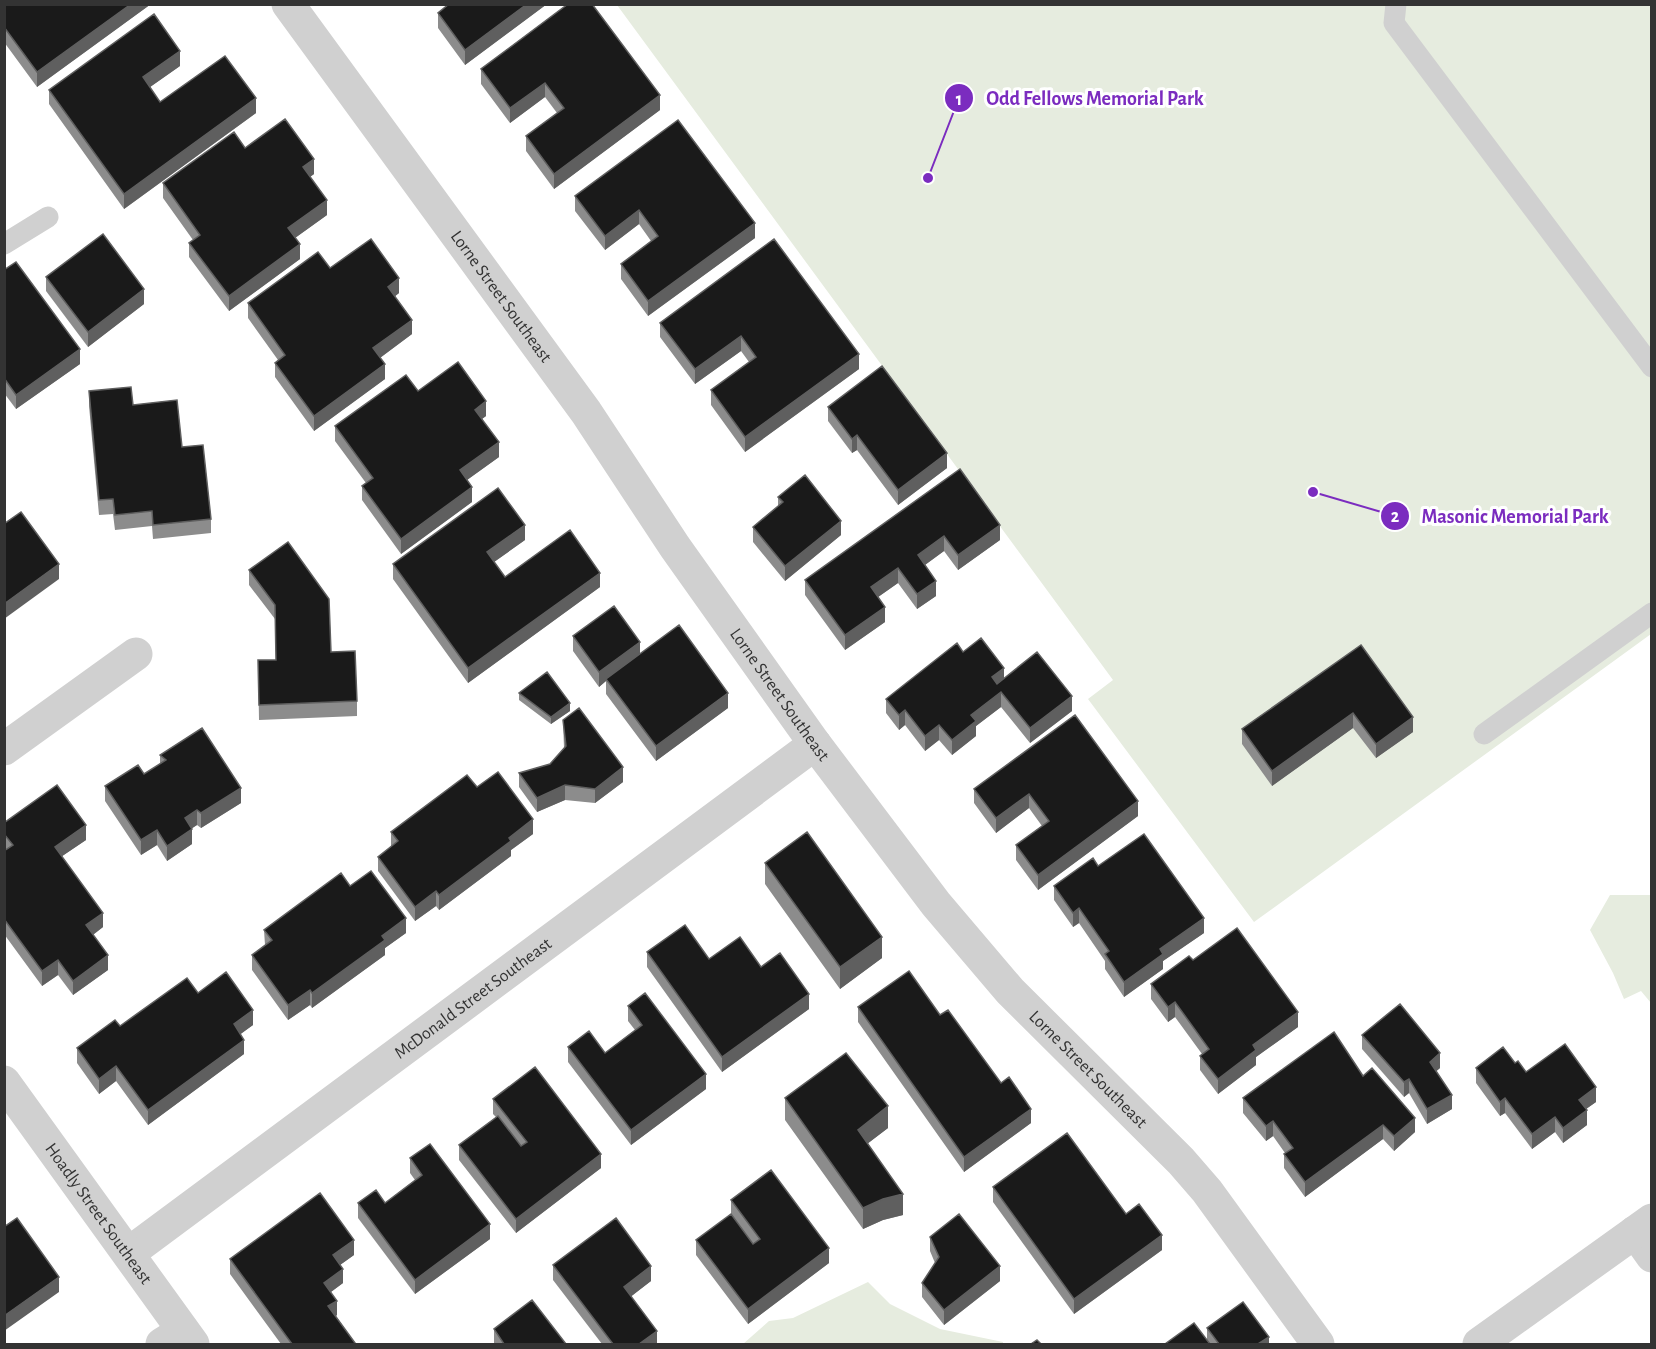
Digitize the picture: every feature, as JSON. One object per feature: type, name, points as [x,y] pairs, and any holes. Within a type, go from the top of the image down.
[{"type":"street","name":"Lorne Street Southeast","points":[[288,4],[586,412],[675,548],[815,744],[936,904],[1010,991],[1181,1161],[1207,1191],[1318,1344]]},
{"type":"street","points":[[4,749],[136,654]]},
{"type":"street","name":"McDonald Street Southeast","points":[[129,1253],[815,744]]},
{"type":"street","name":"Hoadly Street Southeast","points":[[4,1082],[129,1253],[180,1340]]},
{"type":"street","points":[[1479,1344],[1646,1236]]},
{"type":"lane","points":[[1396,4],[1395,23],[1652,367]]},
{"type":"lane","points":[[4,244],[48,217]]},
{"type":"lane","points":[[1484,734],[1652,614]]},
{"type":"shaded area","points":[[617,5],[1651,5],[1651,634],[1254,922],[1088,699],[1113,680]]},
{"type":"shaded area","points":[[1610,895],[1651,895],[1651,1003],[1641,991],[1624,999],[1590,930]]},
{"type":"shaded area","points":[[868,1282],[890,1304],[940,1329],[1003,1342],[1003,1344],[743,1344],[769,1321],[793,1318]]},
{"type":"building","points":[[4,4],[131,4],[37,72],[4,27]]},
{"type":"building","points":[[449,4],[527,4],[465,50],[438,13]]},
{"type":"building","points":[[568,4],[592,4],[660,95],[554,174],[526,136],[564,108],[545,83],[510,108],[481,69]]},
{"type":"building","points":[[154,14],[180,51],[143,77],[160,102],[225,56],[256,98],[124,194],[49,90]]},
{"type":"building","points":[[285,119],[314,159],[303,167],[327,200],[288,228],[300,244],[229,296],[189,243],[200,235],[163,183],[234,132],[245,148]]},
{"type":"building","points":[[678,120],[755,223],[648,301],[621,264],[658,236],[639,210],[605,236],[575,196]]},
{"type":"building","points":[[103,234],[144,289],[88,332],[46,277]]},
{"type":"building","points":[[371,239],[399,278],[388,287],[412,320],[373,348],[385,364],[314,416],[275,363],[285,355],[248,303],[318,252],[330,268]]},
{"type":"building","points":[[774,239],[859,354],[745,437],[711,390],[756,357],[741,336],[695,369],[660,323]]},
{"type":"building","points":[[16,262],[80,349],[16,395],[4,378],[4,270]]},
{"type":"building","points":[[458,362],[486,401],[475,410],[499,442],[460,470],[472,487],[401,539],[362,486],[373,478],[335,426],[406,375],[418,391]]},
{"type":"building","points":[[882,366],[947,453],[898,490],[857,435],[852,439],[828,407]]},
{"type":"building","points":[[131,387],[133,405],[177,400],[182,447],[203,445],[211,519],[153,525],[152,511],[115,515],[113,499],[99,500],[89,391]]},
{"type":"building","points":[[960,469],[1000,525],[958,555],[944,536],[918,555],[936,581],[917,594],[898,568],[871,587],[885,607],[845,635],[805,580]]},
{"type":"building","points":[[805,475],[841,521],[785,566],[753,527],[783,502],[778,497]]},
{"type":"building","points":[[498,488],[525,525],[487,552],[505,577],[570,530],[600,573],[468,668],[393,564]]},
{"type":"building","points":[[21,512],[59,564],[4,604],[4,524]]},
{"type":"building","points":[[288,542],[329,599],[331,652],[355,651],[357,701],[259,705],[258,660],[276,660],[275,605],[249,570]]},
{"type":"building","points":[[614,606],[640,642],[599,672],[573,636]]},
{"type":"building","points":[[679,625],[728,693],[656,746],[606,679]]},
{"type":"building","points":[[981,638],[1004,668],[992,677],[997,684],[1037,652],[1072,696],[1030,728],[1001,692],[971,715],[976,721],[952,740],[939,725],[925,736],[905,710],[899,715],[886,699],[957,643],[963,652]]},
{"type":"building","points":[[1361,645],[1413,717],[1376,744],[1353,713],[1272,771],[1242,729]]},
{"type":"building","points":[[547,672],[570,703],[551,717],[519,693]]},
{"type":"building","points":[[579,708],[623,767],[595,789],[565,785],[537,798],[519,773],[550,764],[566,746],[563,720]]},
{"type":"building","points":[[1075,715],[1138,801],[1038,875],[1016,845],[1049,821],[1029,794],[996,818],[974,789]]},
{"type":"building","points":[[202,728],[241,788],[201,813],[197,810],[185,818],[192,829],[167,846],[157,830],[141,840],[105,786],[138,765],[144,774],[166,760],[160,755]]},
{"type":"building","points":[[498,772],[533,819],[509,838],[511,841],[439,895],[436,891],[415,907],[378,857],[398,841],[391,832],[467,775],[477,787]]},
{"type":"building","points":[[57,785],[86,825],[55,847],[103,913],[86,925],[108,955],[73,981],[58,960],[42,971],[4,919],[4,851],[13,845],[4,834],[4,823]]},
{"type":"building","points":[[807,832],[882,937],[840,967],[765,863]]},
{"type":"building","points":[[1144,834],[1204,918],[1160,949],[1163,954],[1124,982],[1105,954],[1109,951],[1079,908],[1073,913],[1054,886],[1093,858],[1098,866]]},
{"type":"building","points":[[371,871],[406,918],[382,936],[385,940],[312,993],[310,990],[288,1005],[252,955],[272,940],[264,930],[341,873],[350,886]]},
{"type":"building","points":[[685,925],[709,959],[740,937],[761,967],[780,953],[809,994],[722,1057],[647,952]]},
{"type":"building","points":[[1237,928],[1298,1012],[1253,1045],[1256,1050],[1218,1079],[1200,1056],[1209,1049],[1175,1002],[1168,1007],[1151,984],[1189,956],[1193,960]]},
{"type":"building","points":[[909,971],[940,1015],[948,1010],[1001,1083],[1009,1077],[1031,1109],[964,1157],[858,1007]]},
{"type":"building","points":[[226,972],[253,1010],[234,1024],[244,1040],[148,1110],[116,1066],[99,1079],[77,1048],[115,1020],[120,1026],[187,978],[198,993]]},
{"type":"building","points":[[645,993],[706,1074],[631,1130],[568,1047],[589,1031],[605,1053],[642,1025],[628,1006]]},
{"type":"building","points":[[1400,1004],[1440,1053],[1430,1062],[1452,1095],[1427,1109],[1409,1079],[1404,1082],[1362,1035]]},
{"type":"building","points":[[1334,1032],[1363,1076],[1372,1068],[1415,1118],[1394,1136],[1383,1125],[1305,1182],[1284,1154],[1293,1148],[1273,1121],[1266,1126],[1243,1098]]},
{"type":"building","points":[[1565,1044],[1596,1087],[1579,1100],[1587,1110],[1563,1128],[1555,1117],[1532,1134],[1505,1098],[1500,1102],[1476,1068],[1503,1047],[1515,1063],[1518,1061],[1526,1072]]},
{"type":"building","points":[[846,1053],[888,1106],[858,1130],[903,1194],[883,1199],[863,1208],[785,1098]]},
{"type":"building","points":[[535,1067],[601,1154],[516,1219],[459,1145],[498,1116],[521,1146],[527,1142],[493,1099]]},
{"type":"building","points":[[1067,1133],[1126,1214],[1139,1204],[1162,1235],[1074,1299],[993,1187]]},
{"type":"building","points":[[430,1144],[490,1224],[415,1280],[358,1203],[376,1190],[385,1203],[422,1175],[410,1158]]},
{"type":"building","points":[[771,1170],[829,1248],[748,1309],[696,1240],[731,1214],[753,1244],[760,1239],[731,1200]]},
{"type":"building","points":[[320,1193],[354,1240],[333,1255],[343,1269],[324,1283],[337,1301],[328,1306],[354,1344],[292,1344],[230,1259]]},
{"type":"building","points":[[959,1214],[1000,1266],[944,1310],[922,1283],[939,1257],[930,1237]]},
{"type":"building","points":[[17,1218],[59,1277],[4,1316],[4,1227]]},
{"type":"building","points":[[616,1218],[651,1266],[624,1287],[657,1331],[639,1344],[613,1344],[553,1265]]},
{"type":"building","points":[[532,1300],[566,1344],[504,1344],[494,1329]]},
{"type":"building","points":[[1243,1302],[1269,1337],[1258,1344],[1219,1344],[1207,1328]]},
{"type":"building","points":[[1194,1323],[1210,1344],[1165,1344]]},
{"type":"place","name":"Odd Fellows Memorial Park","points":[[928,178]]},
{"type":"place","name":"Masonic Memorial Park","points":[[1313,492]]}]
